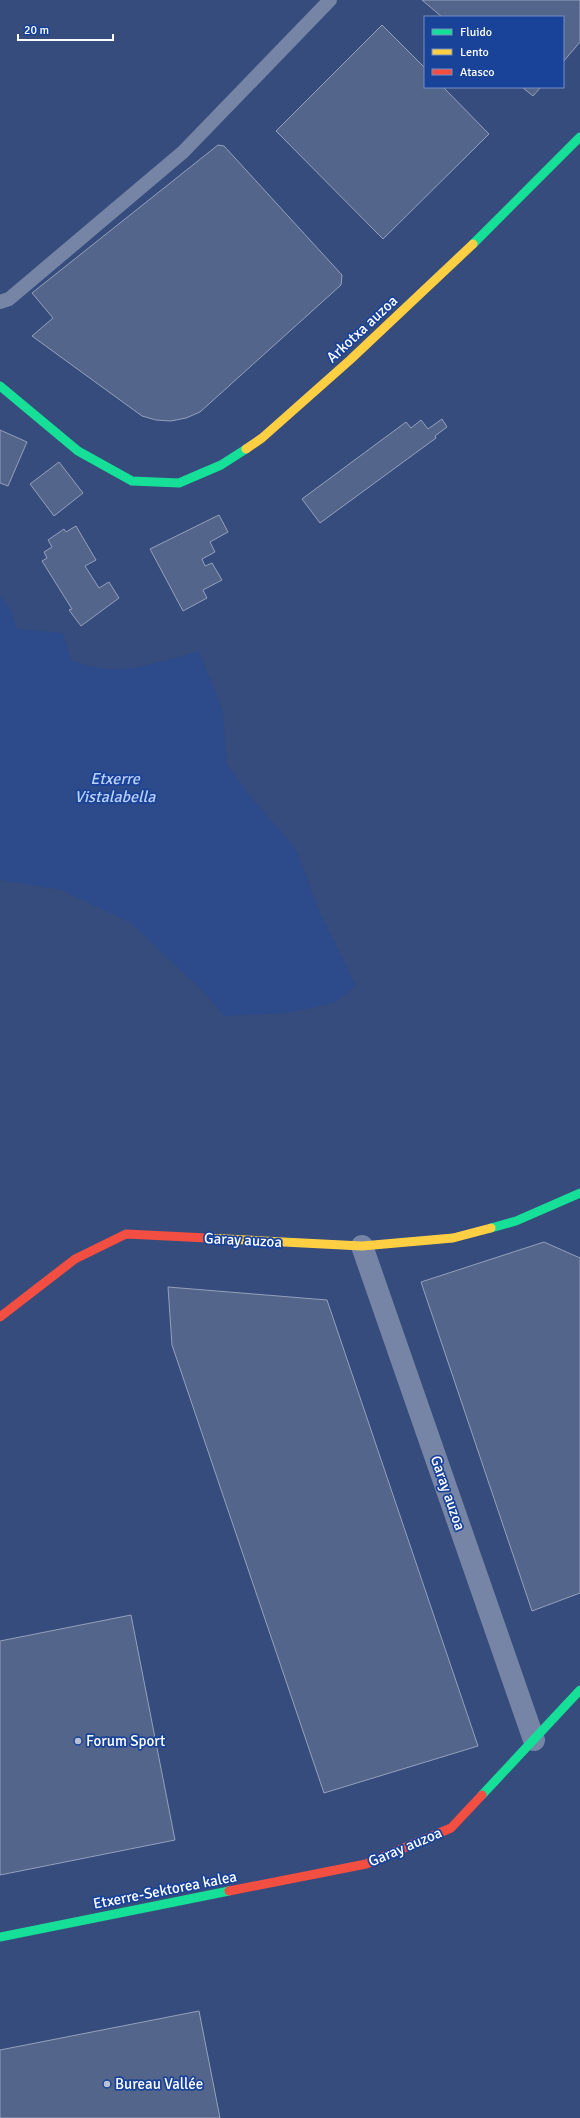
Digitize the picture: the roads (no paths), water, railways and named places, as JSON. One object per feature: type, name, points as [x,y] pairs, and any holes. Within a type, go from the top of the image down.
[{"type":"street","name":"Arkotxa auzoa","points":[[0,386],[78,451],[132,481],[179,483],[221,465],[262,438],[350,360],[446,270],[580,137]]},
{"type":"street","name":"Garay auzoa","points":[[0,1317],[75,1259],[126,1234],[362,1246],[453,1238],[516,1221],[580,1193]]},
{"type":"street","name":"Garay auzoa","points":[[362,1246],[534,1740]]},
{"type":"street","name":"Garay auzoa","points":[[336,1871],[366,1864],[451,1828],[580,1690]]},
{"type":"street","name":"Etxerre-Sektorea kalea","points":[[0,1937],[336,1871]]},
{"type":"lane","points":[[0,302],[9,300],[183,152],[330,0]]},
{"type":"water","name":"Etxerre Vistalabella","points":[[0,596],[12,611],[17,629],[63,633],[71,660],[88,666],[120,669],[135,668],[151,665],[199,651],[223,711],[227,764],[250,796],[296,849],[319,910],[356,986],[334,1003],[287,1013],[224,1016],[205,993],[131,923],[62,890],[0,880]]},
{"type":"place","name":"Forum Sport","points":[[78,1741]]},
{"type":"place","name":"Bureau Vallée","points":[[107,2084]]}]
